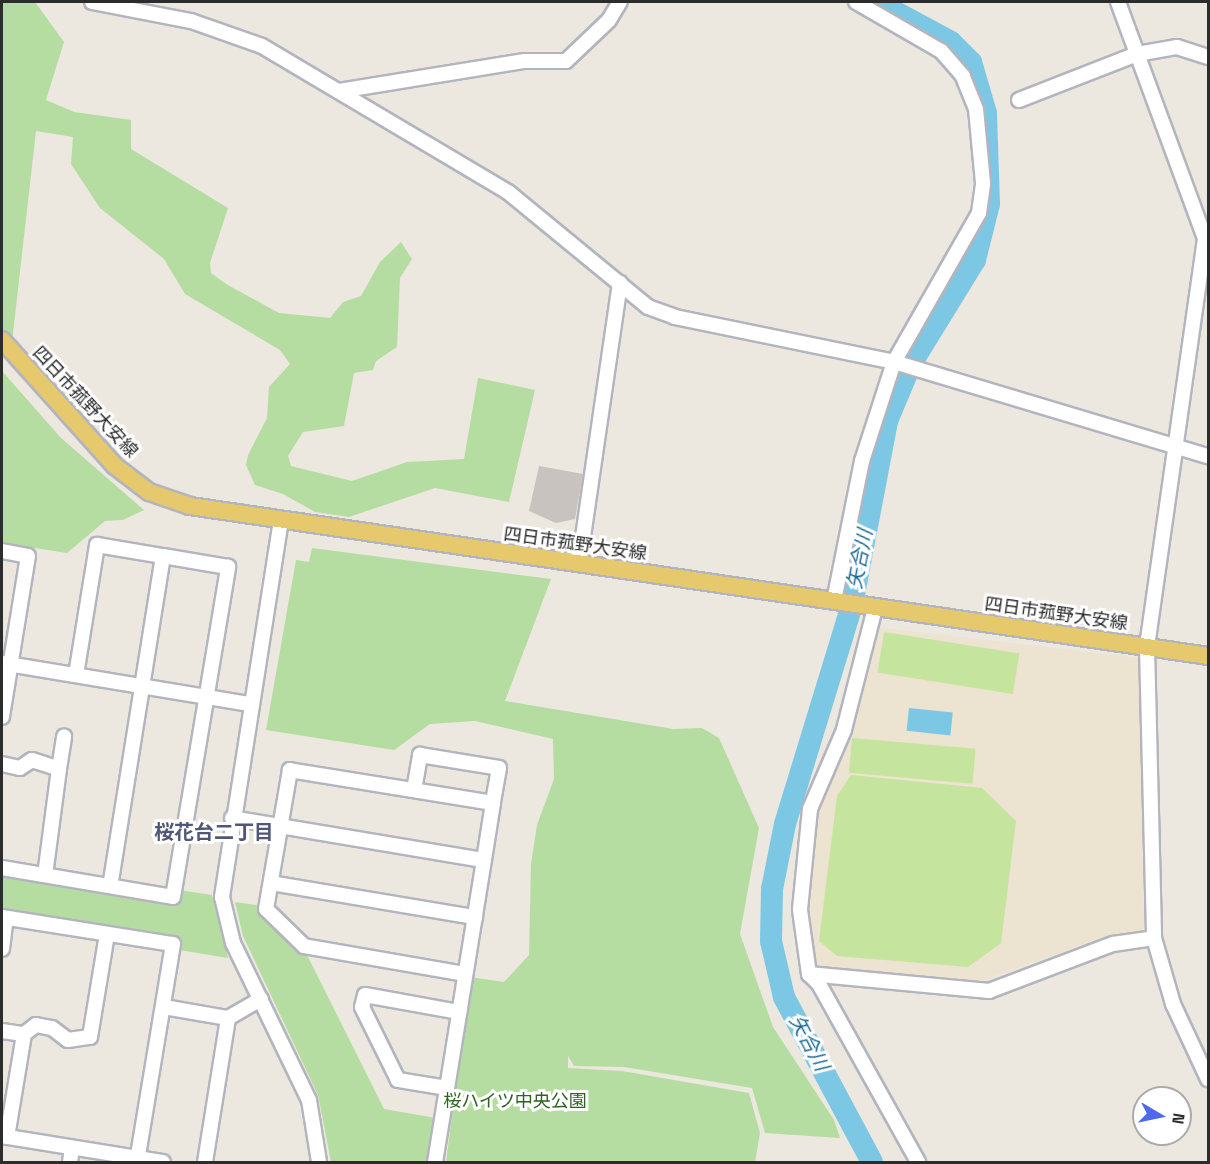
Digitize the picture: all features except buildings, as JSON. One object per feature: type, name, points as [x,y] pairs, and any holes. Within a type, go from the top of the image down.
[{"type":"main road","name":"四日市菰野大安線","points":[[2,340],[114,466],[149,492],[190,506],[1209,657]]},
{"type":"street","points":[[92,2],[191,21],[262,46],[508,192],[648,307],[675,317],[894,362],[929,375],[1209,456]]},
{"type":"street","points":[[339,91],[525,61],[566,61],[609,20],[620,2]]},
{"type":"street","points":[[834,601],[862,461],[894,362],[979,213],[983,183],[976,109],[963,76],[941,51],[856,2]]},
{"type":"street","points":[[1118,2],[1205,239],[1147,647],[1154,938],[1173,1004],[1209,1079]]},
{"type":"street","points":[[1019,100],[1137,54],[1177,47],[1209,57]]},
{"type":"street","points":[[579,564],[620,283]]},
{"type":"street","points":[[280,520],[232,818],[222,897],[231,936],[309,1100],[319,1162]]},
{"type":"street","points":[[2,868],[173,897],[228,567],[97,545],[76,675]]},
{"type":"street","points":[[2,552],[28,556],[6,664],[2,717]]},
{"type":"street","points":[[110,886],[164,556]]},
{"type":"street","points":[[872,608],[843,730],[810,809],[800,910],[809,974],[819,984],[918,1162]]},
{"type":"street","points":[[6,664],[251,704]]},
{"type":"street","points":[[45,875],[64,736]]},
{"type":"street","points":[[414,790],[420,755],[499,768],[435,1162]]},
{"type":"street","points":[[2,764],[20,768],[32,760],[52,763],[59,769]]},
{"type":"street","points":[[465,974],[304,946],[266,909],[290,770],[494,803]]},
{"type":"street","points":[[232,818],[484,860]]},
{"type":"street","points":[[271,883],[475,917]]},
{"type":"street","points":[[2,949],[4,917],[173,944],[137,1160]]},
{"type":"street","points":[[107,934],[90,1037],[68,1040],[52,1028],[36,1025],[24,1034],[4,1136],[137,1160],[163,1162]]},
{"type":"street","points":[[809,974],[989,991],[1113,944],[1154,938]]},
{"type":"street","points":[[447,1088],[398,1080],[362,1006],[365,995],[459,1012]]},
{"type":"street","points":[[164,1007],[228,1018],[261,999]]},
{"type":"street","points":[[205,1162],[228,1018]]},
{"type":"street","points":[[2,1031],[24,1034]]},
{"type":"street","points":[[70,1162],[72,1148]]},
{"type":"shaded area","points":[[875,627],[1138,658],[1144,926],[1140,932],[1102,937],[976,983],[819,966],[813,960],[807,905],[815,820],[857,716],[853,710],[866,682]]},
{"type":"green space","points":[[2,2],[35,2],[64,42],[46,100],[74,112],[131,120],[131,149],[228,208],[210,263],[211,273],[226,284],[279,313],[330,318],[343,302],[361,296],[380,262],[401,242],[412,259],[400,278],[397,347],[376,361],[373,370],[354,373],[344,426],[303,432],[288,456],[291,466],[352,481],[407,462],[464,459],[478,378],[535,390],[509,502],[435,488],[349,517],[315,512],[283,494],[255,485],[246,465],[248,455],[267,418],[269,387],[290,364],[280,350],[185,294],[164,259],[100,208],[71,164],[73,137],[36,131],[12,342],[2,330]]},
{"type":"green space","points":[[2,371],[61,438],[144,510],[123,520],[105,521],[67,553],[2,543]]},
{"type":"green space","points":[[312,548],[551,579],[505,701],[673,729],[702,728],[719,738],[759,828],[740,934],[773,1027],[834,1120],[840,1138],[765,1133],[752,1088],[624,1067],[574,1066],[568,1056],[568,1068],[622,1071],[749,1093],[760,1133],[755,1162],[446,1162],[470,977],[504,982],[529,955],[531,864],[537,825],[554,779],[553,739],[475,721],[430,724],[394,750],[266,730],[296,560],[309,562]]},
{"type":"green space","points":[[884,632],[1019,653],[1013,694],[878,672]]},
{"type":"green space","points":[[852,738],[976,749],[972,784],[849,773]]},
{"type":"green space","points":[[851,775],[982,788],[1016,821],[1001,943],[968,967],[837,956],[819,941],[837,796]]},
{"type":"green space","points":[[2,873],[177,902],[179,890],[212,895],[228,958],[179,950],[179,939],[2,911]]},
{"type":"green space","name":"桜ハイツ中央公園","points":[[235,902],[262,906],[305,951],[384,1109],[436,1118],[429,1162],[331,1162],[318,1095],[243,936]]},
{"type":"water","points":[[909,708],[953,713],[950,735],[907,731]]},
{"type":"waterway","name":"矢合川","points":[[872,1162],[784,997],[771,941],[772,889],[785,824],[852,605],[887,421],[911,364],[975,260],[989,204],[986,113],[971,62],[951,42],[877,2]]},
{"type":"district","name":"桜花台二丁目","points":[[214,832]]}]
